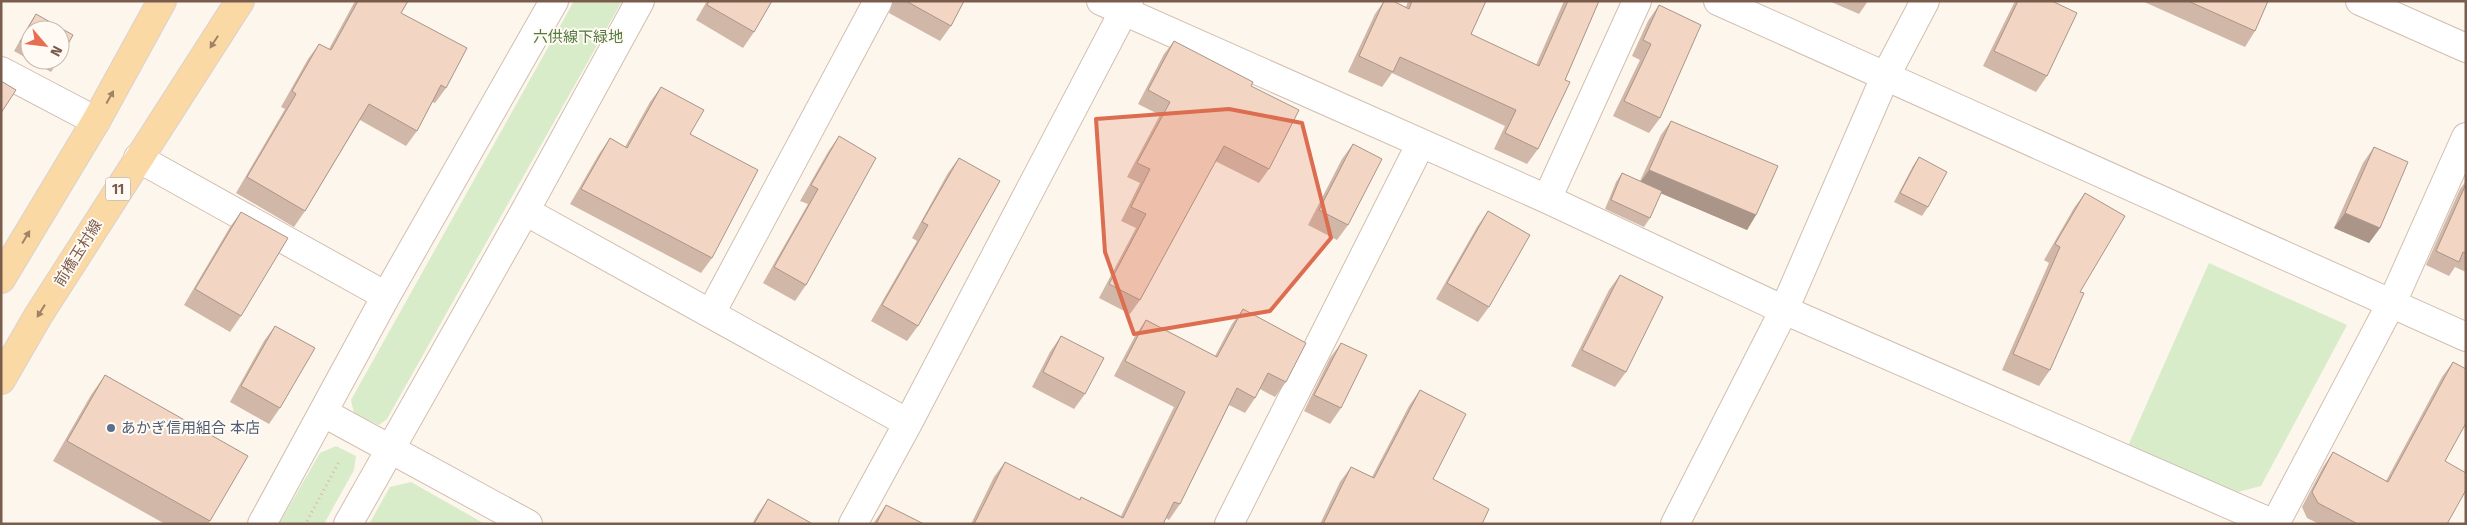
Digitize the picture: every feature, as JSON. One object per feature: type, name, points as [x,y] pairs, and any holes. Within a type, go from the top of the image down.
[{"type":"main road","points":[[1,279],[96,121],[162,1]]},
{"type":"main road","name":"前橋玉村線","points":[[1,380],[38,316],[240,1]]},
{"type":"street","points":[[262,524],[386,296],[554,1]]},
{"type":"street","points":[[348,524],[525,211],[640,1]]},
{"type":"street","points":[[711,313],[878,1]]},
{"type":"street","points":[[1547,199],[1638,1]]},
{"type":"street","points":[[1718,1],[2392,302],[2466,337]]},
{"type":"street","points":[[1676,524],[1784,310],[1885,77],[1926,1]]},
{"type":"street","points":[[2360,1],[2466,48]]},
{"type":"street","points":[[853,524],[908,423],[1117,5],[1547,199],[1784,310],[2275,524],[2392,302],[2466,137]]},
{"type":"street","points":[[1,71],[96,121]]},
{"type":"street","points":[[1228,524],[1421,143]]},
{"type":"street","points":[[138,158],[386,296]]},
{"type":"street","points":[[525,211],[908,423]]},
{"type":"street","points":[[324,412],[528,524]]},
{"type":"path","points":[[307,521],[357,429]]},
{"type":"highlighted area","points":[[1229,109],[1302,123],[1331,238],[1270,311],[1134,334],[1105,252],[1096,119]]},
{"type":"green space","name":"六供線下緑地","points":[[574,1],[622,1],[387,419],[379,425],[354,413],[351,400]]},
{"type":"green space","points":[[2209,263],[2347,325],[2261,486],[2238,492],[2128,446]]},
{"type":"green space","points":[[336,446],[356,456],[354,470],[324,524],[279,524],[320,453]]},
{"type":"green space","points":[[411,482],[485,524],[369,524],[390,487]]},
{"type":"building","points":[[358,1],[408,1],[401,13],[467,48],[446,88],[441,85],[417,131],[369,104],[305,211],[247,177],[296,94],[292,91],[319,44],[331,50]]},
{"type":"building","points":[[709,1],[772,1],[754,32],[707,5]]},
{"type":"building","points":[[906,1],[964,1],[951,26]]},
{"type":"building","points":[[1384,1],[1393,1],[1409,9],[1412,1],[1486,1],[1471,34],[1539,66],[1568,1],[1599,1],[1565,80],[1570,82],[1538,149],[1505,133],[1516,110],[1400,57],[1393,72],[1359,56]]},
{"type":"building","points":[[2018,1],[2052,1],[2077,13],[2047,76],[1994,51]]},
{"type":"building","points":[[2188,1],[2268,1],[2255,31]]},
{"type":"building","points":[[1659,5],[1701,25],[1660,118],[1624,101],[1651,44],[1643,40]]},
{"type":"building","points":[[36,14],[47,20],[33,20]]},
{"type":"building","points":[[1174,41],[1253,82],[1251,86],[1299,110],[1269,169],[1224,146],[1140,300],[1109,284],[1146,214],[1131,207],[1150,169],[1137,163],[1170,102],[1148,90]]},
{"type":"building","points":[[1,81],[16,90],[1,113]]},
{"type":"building","points":[[661,87],[704,110],[690,134],[758,170],[712,258],[581,189],[610,138],[627,148]]},
{"type":"building","points":[[1671,121],[1778,166],[1756,215],[1649,170]]},
{"type":"building","points":[[839,136],[876,158],[806,285],[774,267],[818,189],[811,185]]},
{"type":"building","points":[[1353,144],[1382,159],[1348,225],[1319,210]]},
{"type":"building","points":[[2374,147],[2408,162],[2380,228],[2345,213]]},
{"type":"building","points":[[1919,157],[1947,172],[1928,207],[1900,193]]},
{"type":"building","points":[[959,158],[1000,181],[918,326],[882,305],[928,225],[922,222]]},
{"type":"building","points":[[1622,173],[1662,191],[1650,218],[1611,200]]},
{"type":"building","points":[[2466,184],[2466,253],[2463,252],[2459,262],[2436,251]]},
{"type":"building","points":[[2085,193],[2125,216],[2080,292],[2084,293],[2050,370],[2013,354],[2060,247],[2055,244]]},
{"type":"building","points":[[1488,211],[1530,235],[1489,307],[1447,283]]},
{"type":"building","points":[[241,212],[288,238],[241,316],[195,289]]},
{"type":"building","points":[[1620,275],[1663,297],[1626,372],[1582,350]]},
{"type":"building","points":[[1243,309],[1306,343],[1286,382],[1268,373],[1255,398],[1237,388],[1180,504],[1174,502],[1163,524],[974,524],[1005,462],[1080,500],[1081,497],[1123,518],[1185,392],[1125,361],[1146,320],[1217,357]]},
{"type":"building","points":[[275,326],[315,348],[280,408],[241,386]]},
{"type":"building","points":[[1061,336],[1104,358],[1085,394],[1043,372]]},
{"type":"building","points":[[1341,343],[1367,355],[1341,408],[1314,395]]},
{"type":"building","points":[[2453,362],[2466,369],[2466,423],[2445,461],[2466,473],[2466,490],[2447,524],[2356,524],[2318,503],[2312,492],[2333,452],[2388,482]]},
{"type":"building","name":"あかぎ信用組合 本店","points":[[105,375],[248,456],[210,521],[67,441]]},
{"type":"building","points":[[1420,390],[1466,414],[1433,479],[1489,509],[1482,524],[1323,524],[1351,467],[1374,478]]},
{"type":"building","points":[[768,499],[811,523],[811,524],[754,524]]},
{"type":"building","points":[[886,505],[924,524],[876,524]]},
{"type":"place","name":"あかぎ信用組合 本店","points":[[111,428]]}]
